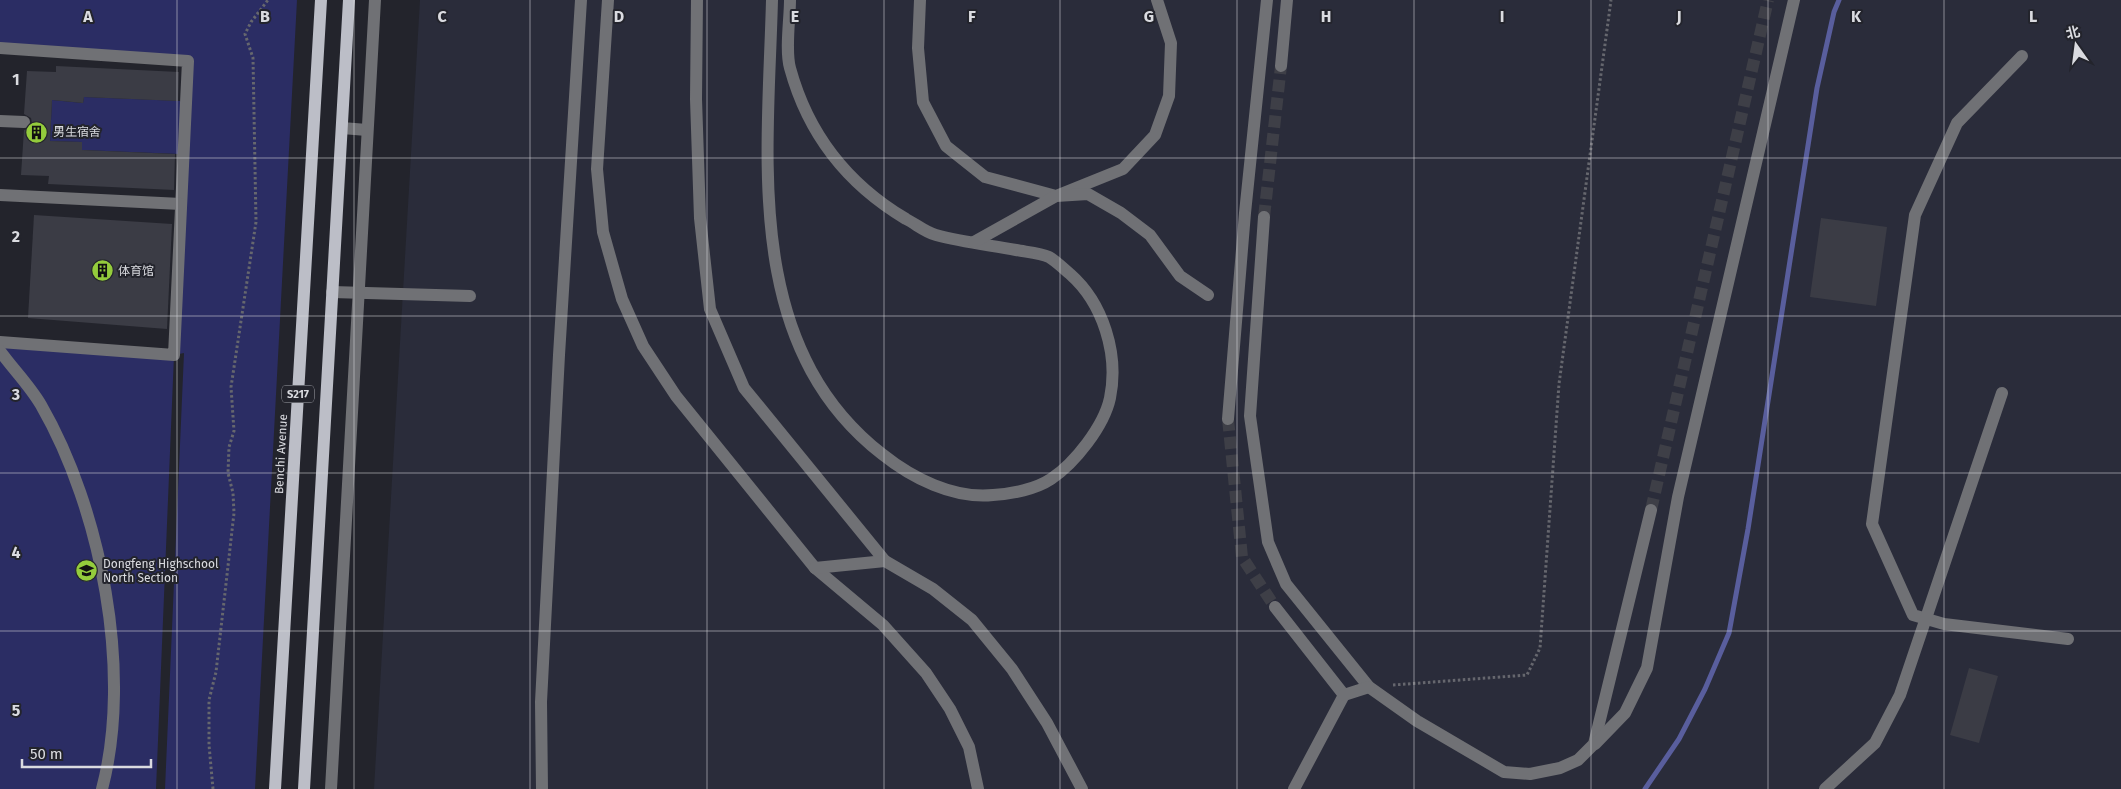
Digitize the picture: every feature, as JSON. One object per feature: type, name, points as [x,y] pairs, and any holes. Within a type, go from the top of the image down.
[{"type":"main road","name":"Benchi Avenue","points":[[275,789],[321,0]]},
{"type":"main road","name":"S217","points":[[304,789],[349,0]]},
{"type":"street","points":[[331,789],[357,293],[375,0]]},
{"type":"street","points":[[542,789],[541,702],[559,355],[582,0]]},
{"type":"street","points":[[608,0],[596,169],[603,232],[622,299],[643,346],[676,396],[815,568],[883,625],[926,673],[950,709],[969,747],[978,789]]},
{"type":"street","points":[[696,0],[696,99],[700,218],[710,309],[744,388],[885,561],[933,589],[972,620],[1012,669],[1047,723],[1082,789]]},
{"type":"street","points":[[772,0],[769,137],[771,226],[776,271],[785,312],[802,357],[824,392],[846,419],[880,453],[906,474],[943,488],[978,497],[1012,494],[1049,480],[1075,458],[1096,429],[1110,400],[1112,368],[1102,321],[1092,299],[1072,275],[1047,256],[932,234],[887,208],[855,183],[813,129],[789,64],[790,0]]},
{"type":"street","points":[[920,0],[918,48],[923,102],[946,146],[985,177],[1056,196],[1088,194],[1121,213],[1150,235],[1180,276],[1208,295]]},
{"type":"street","points":[[974,242],[1056,196],[1123,169],[1155,135],[1169,96],[1171,43],[1157,0]]},
{"type":"street","points":[[1228,419],[1245,214],[1267,0]]},
{"type":"street","points":[[1281,66],[1287,0]]},
{"type":"street","points":[[1264,217],[1250,416],[1268,542],[1286,584],[1370,687],[1417,721],[1504,772],[1530,774],[1560,768],[1578,760],[1625,713],[1647,668],[1678,497],[1794,0]]},
{"type":"street","points":[[0,48],[188,62],[174,354],[0,342]]},
{"type":"street","points":[[2022,56],[1957,123],[1915,216],[1872,524],[1913,615],[1944,624],[2068,639]]},
{"type":"street","points":[[0,121],[24,122]]},
{"type":"street","points":[[342,128],[367,130]]},
{"type":"street","points":[[0,195],[181,204]]},
{"type":"street","points":[[332,292],[470,296]]},
{"type":"street","points":[[0,351],[41,405],[78,484],[107,592],[115,672],[110,758],[102,789]]},
{"type":"street","points":[[1825,789],[1874,743],[1900,696],[2002,393]]},
{"type":"street","points":[[1594,744],[1651,510]]},
{"type":"street","points":[[815,568],[885,561]]},
{"type":"street","points":[[1274,606],[1344,695]]},
{"type":"street","points":[[1294,789],[1344,695],[1370,687]]},
{"type":"path","points":[[213,789],[209,745],[209,700],[216,672],[234,513],[233,493],[228,473],[229,447],[234,431],[231,387],[256,222],[253,58],[245,34],[250,22],[268,0]]},
{"type":"path","points":[[1370,687],[1527,675],[1540,648],[1558,384],[1611,0]]},
{"type":"shaded area","points":[[0,0],[297,0],[255,789],[165,789],[184,353],[174,355],[156,789],[0,789],[0,342],[174,354],[188,62],[0,48]]},
{"type":"shaded area","points":[[420,0],[2121,0],[2121,789],[374,789]]},
{"type":"shaded area","points":[[84,97],[181,101],[179,154],[82,150],[82,142],[50,141],[52,100],[83,103]]},
{"type":"building","name":"男生宿舍","points":[[56,66],[179,72],[178,101],[84,97],[83,103],[52,100],[50,141],[82,142],[82,150],[175,154],[174,190],[48,184],[49,176],[21,175],[24,130],[28,129],[32,123],[31,118],[24,114],[27,71],[56,72]]},
{"type":"building","name":"体育馆","points":[[34,215],[172,224],[167,329],[28,318]]},
{"type":"building","points":[[1821,218],[1887,227],[1876,306],[1810,297]]},
{"type":"building","points":[[1969,668],[1998,676],[1979,743],[1950,735]]},
{"type":"waterway","points":[[1645,789],[1679,739],[1705,689],[1729,633],[1748,529],[1817,88],[1834,12],[1839,0]]},
{"type":"tunnel","points":[[1651,510],[1768,0]]},
{"type":"tunnel","points":[[1264,217],[1281,66]]},
{"type":"tunnel","points":[[1228,419],[1242,557],[1275,607]]},
{"type":"place","name":"男生宿舍","points":[[37,132]]},
{"type":"place","name":"体育馆","points":[[102,271]]},
{"type":"place","name":"Dongfeng Highschool North Section","points":[[87,571]]}]
